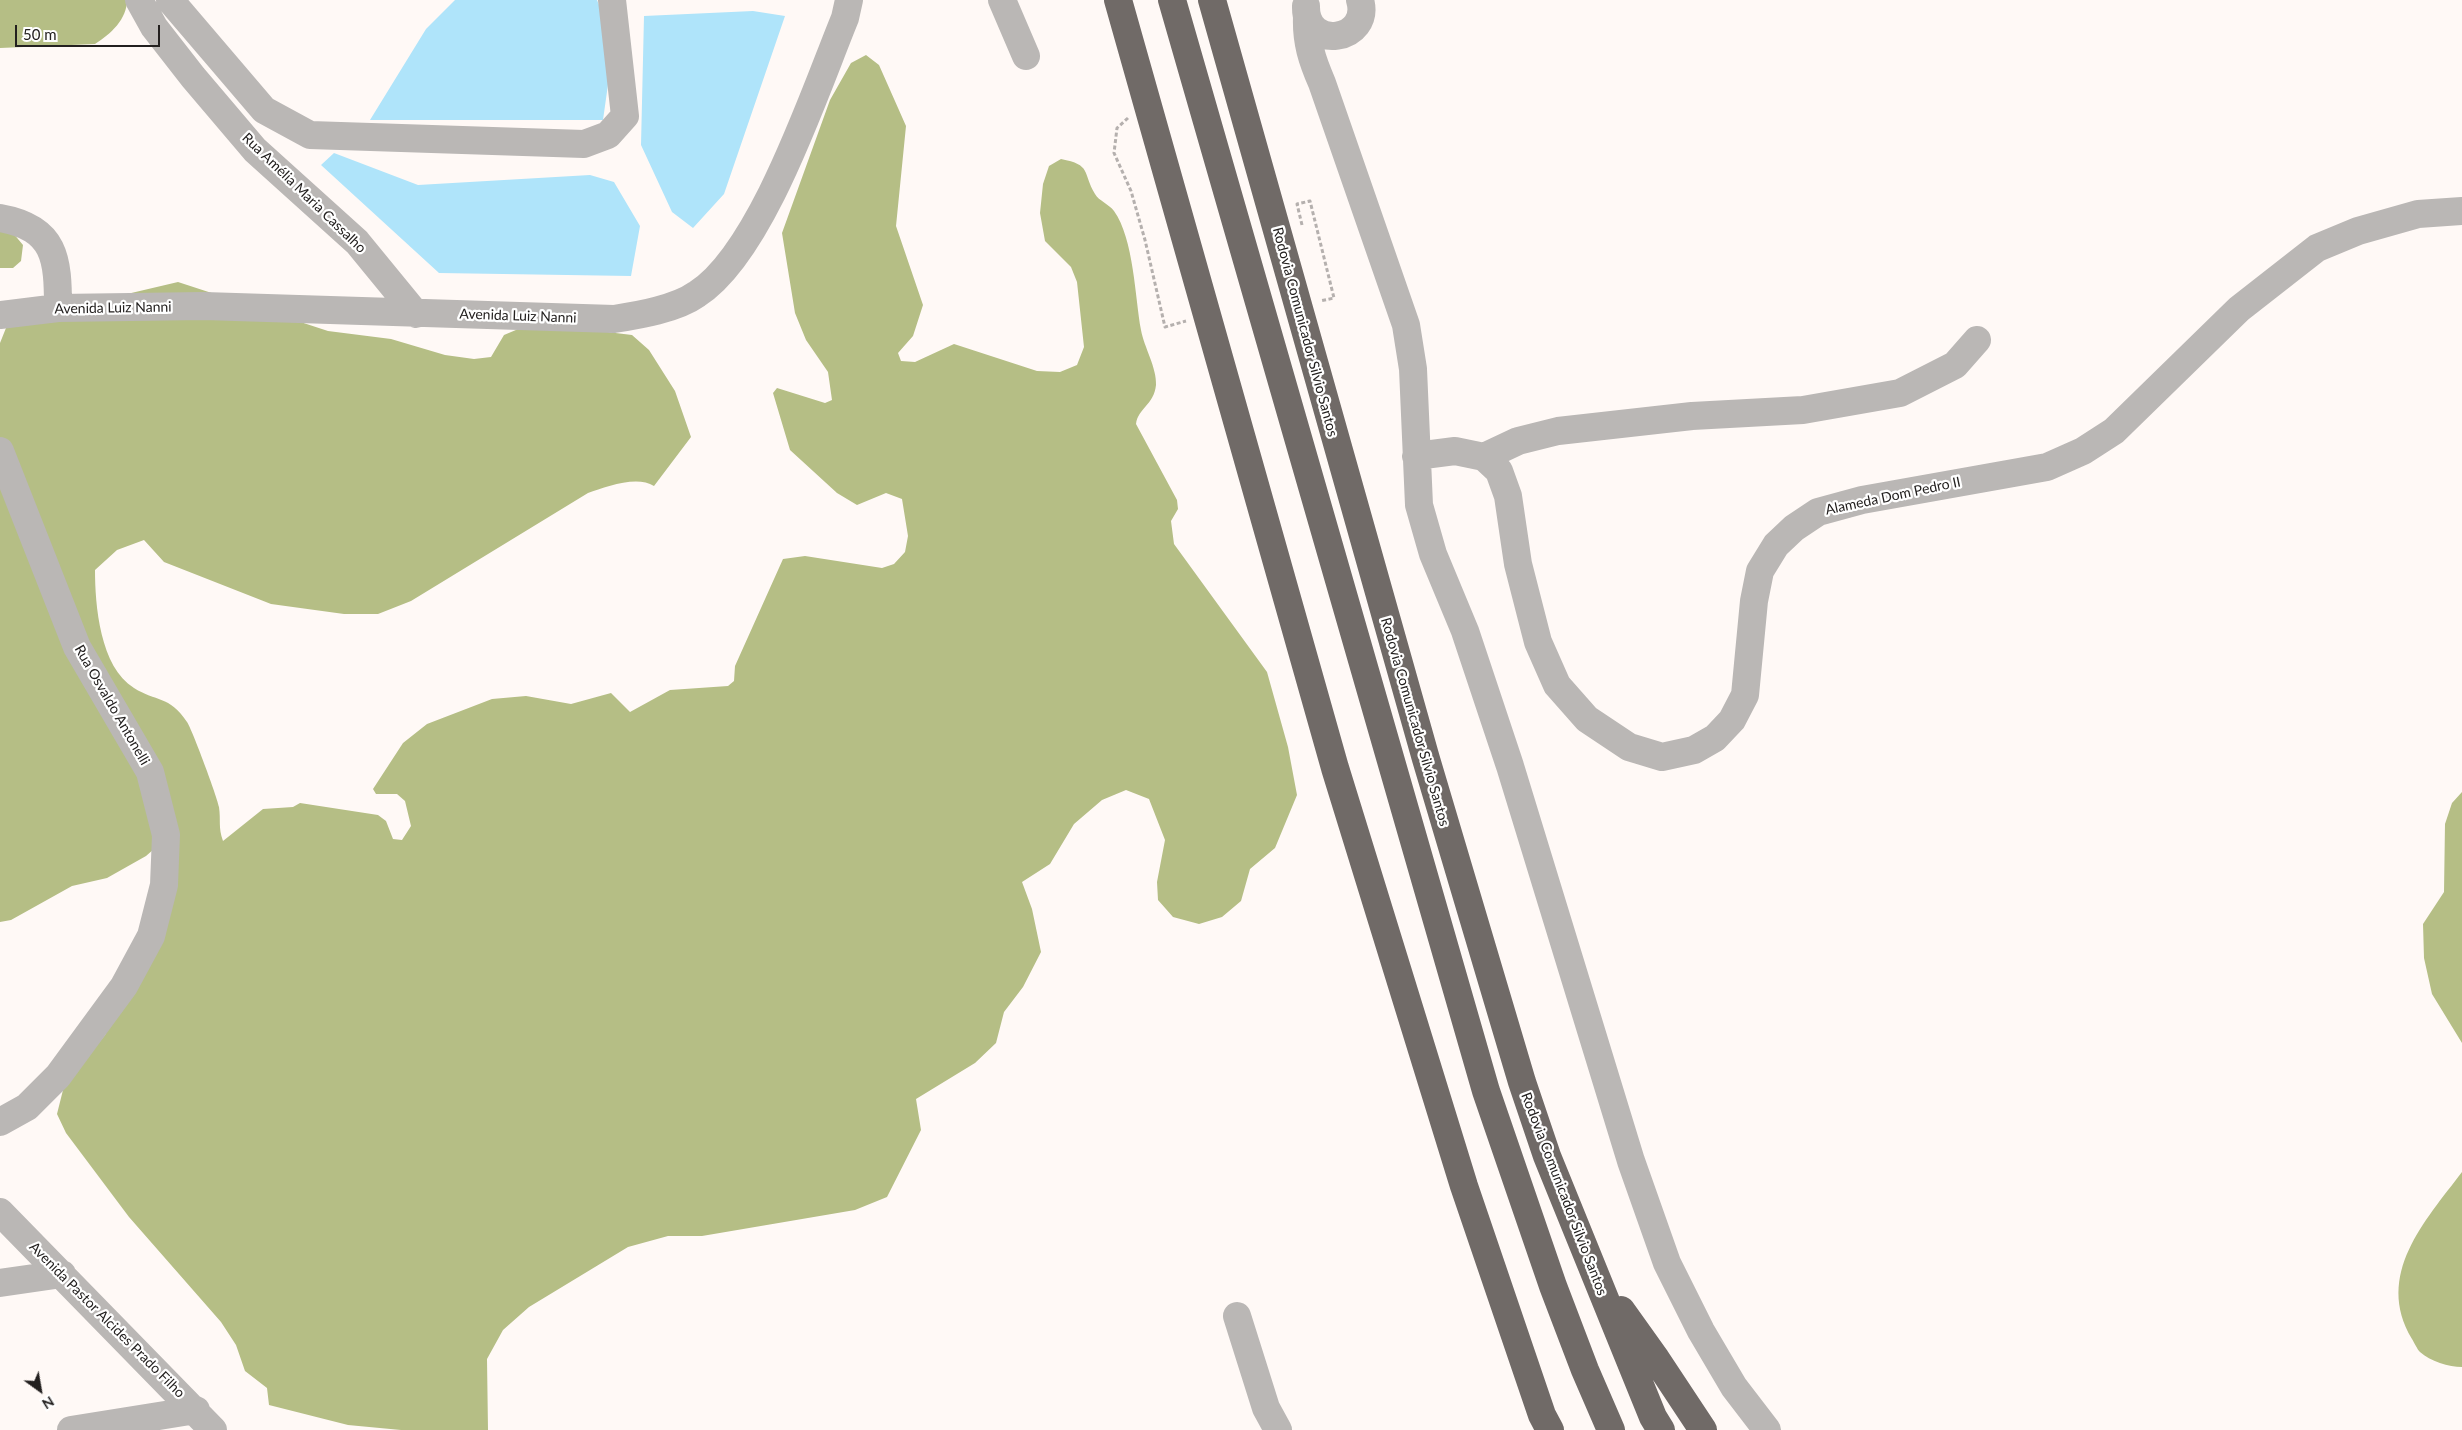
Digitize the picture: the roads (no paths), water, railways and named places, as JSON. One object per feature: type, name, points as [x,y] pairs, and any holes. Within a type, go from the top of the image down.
[{"type":"highway","points":[[1118,0],[1335,768],[1464,1186],[1546,1425]]},
{"type":"highway","points":[[1172,0],[1486,1091],[1553,1286],[1585,1370],[1611,1430]]},
{"type":"highway","name":"Rodovia Comunicador Silvio Santos","points":[[1212,0],[1426,759],[1522,1082],[1547,1156],[1578,1234],[1653,1417],[1661,1430]]},
{"type":"highway","points":[[1578,1234],[1625,1318],[1656,1358],[1703,1430]]},
{"type":"street","name":"Rua Amélia Maria Cassalho","points":[[139,0],[154,27],[193,77],[255,150],[357,242],[416,314]]},
{"type":"street","points":[[170,0],[264,110],[310,135],[584,144],[608,135],[625,116],[612,0]]},
{"type":"street","name":"Avenida Luiz Nanni","points":[[0,315],[58,308],[204,306],[614,319],[652,312],[697,295],[730,264],[767,203],[802,124],[845,18],[849,0]]},
{"type":"street","points":[[1002,0],[1026,56]]},
{"type":"street","points":[[1307,8],[1318,32],[1326,36],[1345,34],[1353,29],[1359,21],[1362,12],[1360,0]]},
{"type":"street","points":[[1307,8],[1306,36],[1309,51],[1322,83],[1406,324],[1413,370],[1419,505],[1433,554],[1464,631],[1510,766],[1631,1161],[1667,1263],[1701,1331],[1734,1387],[1767,1430]]},
{"type":"street","points":[[1322,83],[1345,34]]},
{"type":"street","name":"Alameda Dom Pedro II","points":[[1484,457],[1499,471],[1508,496],[1518,564],[1538,642],[1557,685],[1587,719],[1629,747],[1662,756],[1694,750],[1715,738],[1727,726],[1745,695],[1754,601],[1760,571],[1776,545],[1794,528],[1818,512],[1862,500],[2047,467],[2082,451],[2114,431],[2239,309],[2317,248],[2358,231],[2418,214],[2462,211]]},
{"type":"street","points":[[0,218],[18,221],[38,232],[52,249],[58,280],[58,308]]},
{"type":"street","points":[[1416,456],[1455,452],[1484,457],[1518,441],[1558,431],[1692,416],[1803,410],[1900,393],[1955,365],[1977,340]]},
{"type":"street","name":"Rua Osvaldo Antonelli","points":[[0,451],[77,647],[150,772],[166,835],[164,885],[151,936],[124,986],[58,1076],[27,1107],[0,1122]]},
{"type":"street","name":"Avenida Pastor Alcides Prado Filho","points":[[0,1212],[205,1420]]},
{"type":"street","points":[[0,1284],[62,1274]]},
{"type":"street","points":[[1237,1316],[1266,1408],[1278,1430]]},
{"type":"street","points":[[71,1430],[205,1420]]},
{"type":"water","points":[[455,0],[597,0],[614,42],[603,120],[370,120],[426,29]]},
{"type":"water","points":[[753,11],[785,16],[724,194],[693,228],[672,212],[641,145],[644,16]]},
{"type":"water","points":[[334,153],[418,185],[590,175],[614,182],[640,226],[631,276],[439,273],[321,165]]}]
